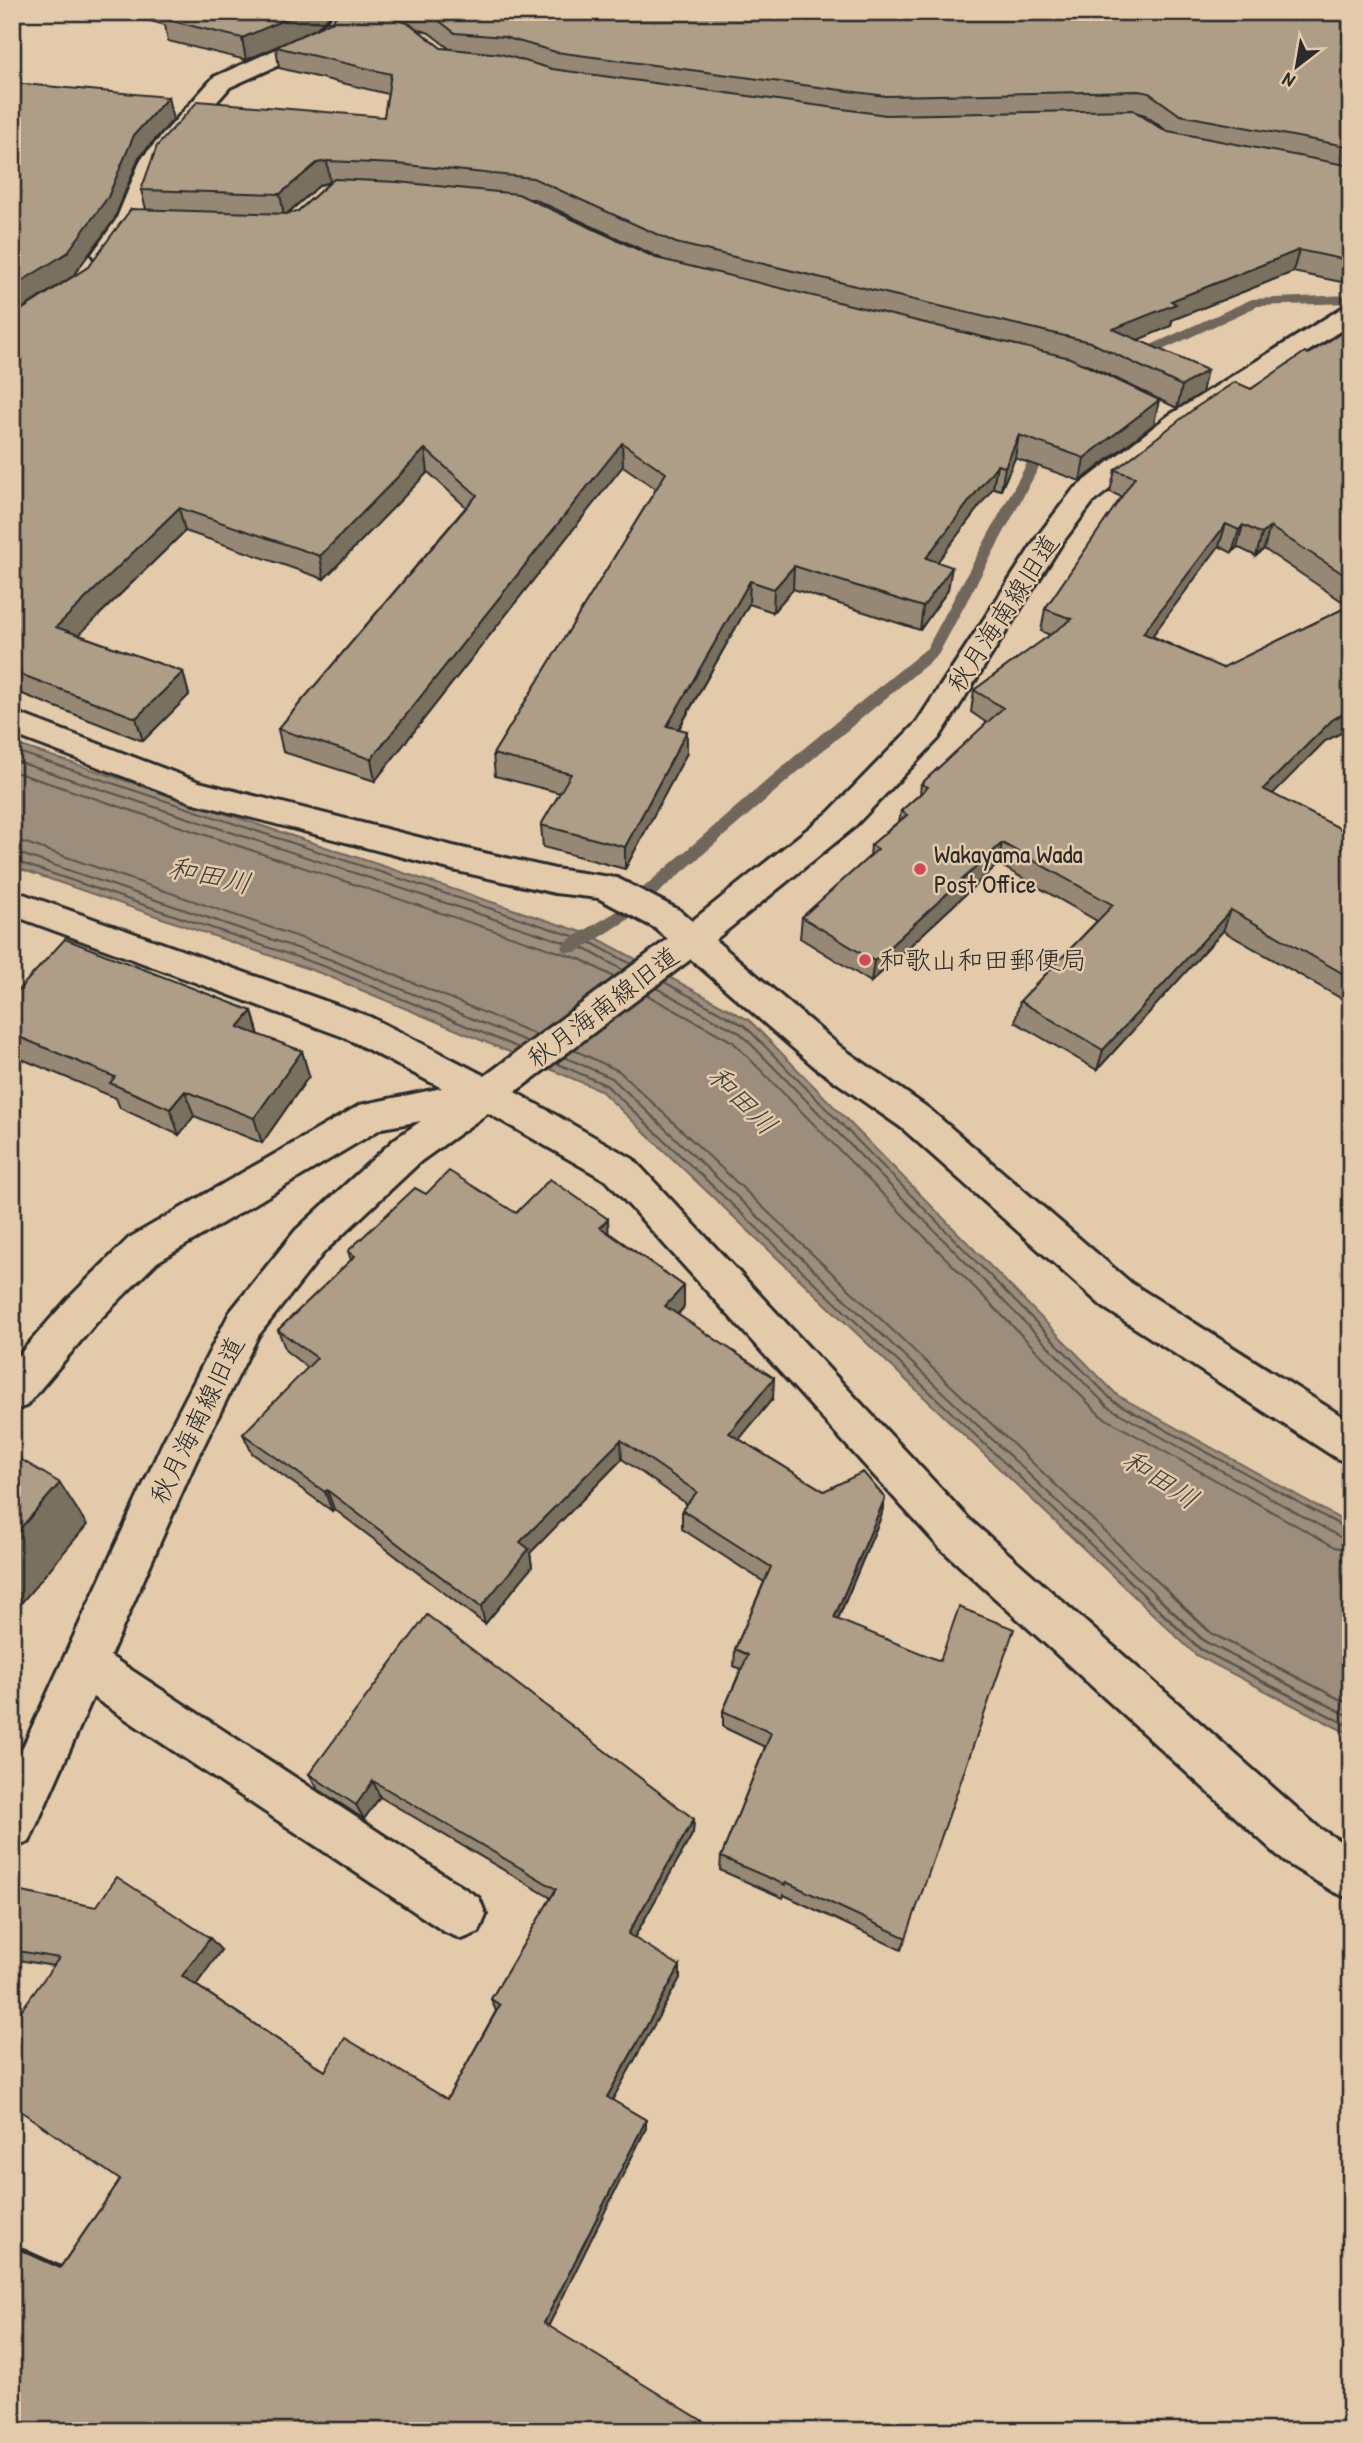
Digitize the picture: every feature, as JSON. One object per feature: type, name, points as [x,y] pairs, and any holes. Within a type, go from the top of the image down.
[{"type":"street","points":[[92,272],[128,221],[149,164],[222,82],[325,36],[349,12]]},
{"type":"street","points":[[128,221],[155,222]]},
{"type":"street","name":"秋月海南線旧道","points":[[12,1825],[178,1455],[244,1324],[310,1241],[408,1150],[684,946],[841,820],[928,730],[1050,539],[1083,496],[1167,417],[1350,315]]},
{"type":"street","points":[[12,722],[191,791],[555,881],[605,887],[667,919],[684,946],[830,1058],[915,1118],[1117,1295],[1351,1445]]},
{"type":"street","points":[[18,912],[357,1027],[498,1086],[620,1170],[954,1533],[1302,1845],[1351,1875]]},
{"type":"street","points":[[12,1393],[81,1312],[143,1250],[373,1115],[498,1086]]},
{"type":"street","points":[[84,1665],[462,1915]]},
{"type":"water","name":"和田川","points":[[12,743],[591,935],[749,1020],[1117,1395],[1351,1525],[1351,1735],[1196,1655],[600,1090],[323,974],[12,866]]},
{"type":"building","points":[[170,12],[302,12],[242,38],[163,19]]},
{"type":"building","points":[[340,12],[375,12],[410,24],[441,48],[501,54],[552,69],[886,115],[1133,110],[1163,130],[1351,166],[1351,261],[1299,250],[1171,301],[1176,304],[1113,329],[1207,370],[1182,386],[1090,342],[676,243],[533,178],[397,164],[327,161],[317,163],[280,194],[141,190],[157,146],[198,101],[384,117],[391,74],[276,47],[331,22]]},
{"type":"building","points":[[428,12],[1340,12],[1351,15],[1351,147],[1180,115],[1149,93],[1139,91],[886,96],[556,52],[504,37],[455,33]]},
{"type":"building","points":[[12,83],[168,97],[134,135],[108,197],[67,253],[12,287]]},
{"type":"building","points":[[334,179],[397,182],[518,194],[656,258],[1070,358],[1159,400],[1084,458],[1019,435],[1005,467],[997,465],[926,558],[952,567],[923,607],[794,566],[774,589],[750,581],[667,726],[687,731],[625,847],[541,825],[571,774],[493,754],[666,473],[622,443],[371,759],[278,729],[477,495],[425,449],[320,556],[179,508],[56,627],[183,672],[136,718],[12,671],[12,315],[88,267],[131,209],[288,214],[298,211]]},
{"type":"building","points":[[1351,327],[1351,579],[1270,527],[1262,534],[1243,525],[1239,530],[1226,524],[1143,633],[1222,668],[1351,605],[1351,710],[1333,719],[1263,789],[1351,834],[1351,978],[1231,910],[1103,1050],[1020,1001],[1113,905],[1002,843],[874,961],[802,917],[878,849],[871,845],[907,815],[901,811],[928,787],[921,784],[1003,708],[974,690],[1072,619],[1045,609],[1135,477],[1115,470],[1195,408],[1235,382],[1251,389],[1305,352],[1308,354]]},
{"type":"building","points":[[65,939],[252,1011],[238,1027],[302,1051],[254,1118],[185,1091],[170,1109],[110,1083],[115,1077],[12,1034],[12,997]]},
{"type":"building","points":[[449,1171],[516,1213],[550,1179],[608,1219],[600,1227],[684,1286],[665,1306],[774,1378],[729,1433],[824,1491],[863,1472],[885,1498],[834,1618],[940,1661],[959,1607],[1014,1629],[906,1938],[786,1882],[785,1885],[721,1857],[771,1733],[723,1711],[748,1655],[735,1649],[771,1567],[682,1510],[697,1492],[621,1440],[520,1542],[529,1549],[481,1607],[327,1490],[325,1492],[243,1434],[317,1358],[278,1330],[355,1256],[348,1251],[415,1188],[426,1194]]},
{"type":"building","points":[[12,1454],[60,1483],[12,1538]]},
{"type":"building","points":[[427,1615],[694,1819],[628,1934],[680,1966],[607,2097],[646,2120],[544,2323],[719,2431],[12,2431],[12,2246],[60,2268],[120,2180],[12,2105],[12,2023],[59,1958],[12,1950],[12,1904],[17,1891],[96,1907],[117,1877],[210,1938],[182,1976],[325,2071],[345,2038],[447,2099],[500,2005],[491,1999],[556,1889],[373,1781],[356,1805],[309,1774]]},
{"type":"waterway","points":[[1085,392],[1114,367],[1256,302],[1351,299]]},
{"type":"waterway","points":[[571,947],[620,917],[815,748],[933,651],[1045,443]]},
{"type":"place","name":"Wakayama Wada Post Office","points":[[920,869]]},
{"type":"place","name":"和歌山和田郵便局","points":[[865,960]]}]
